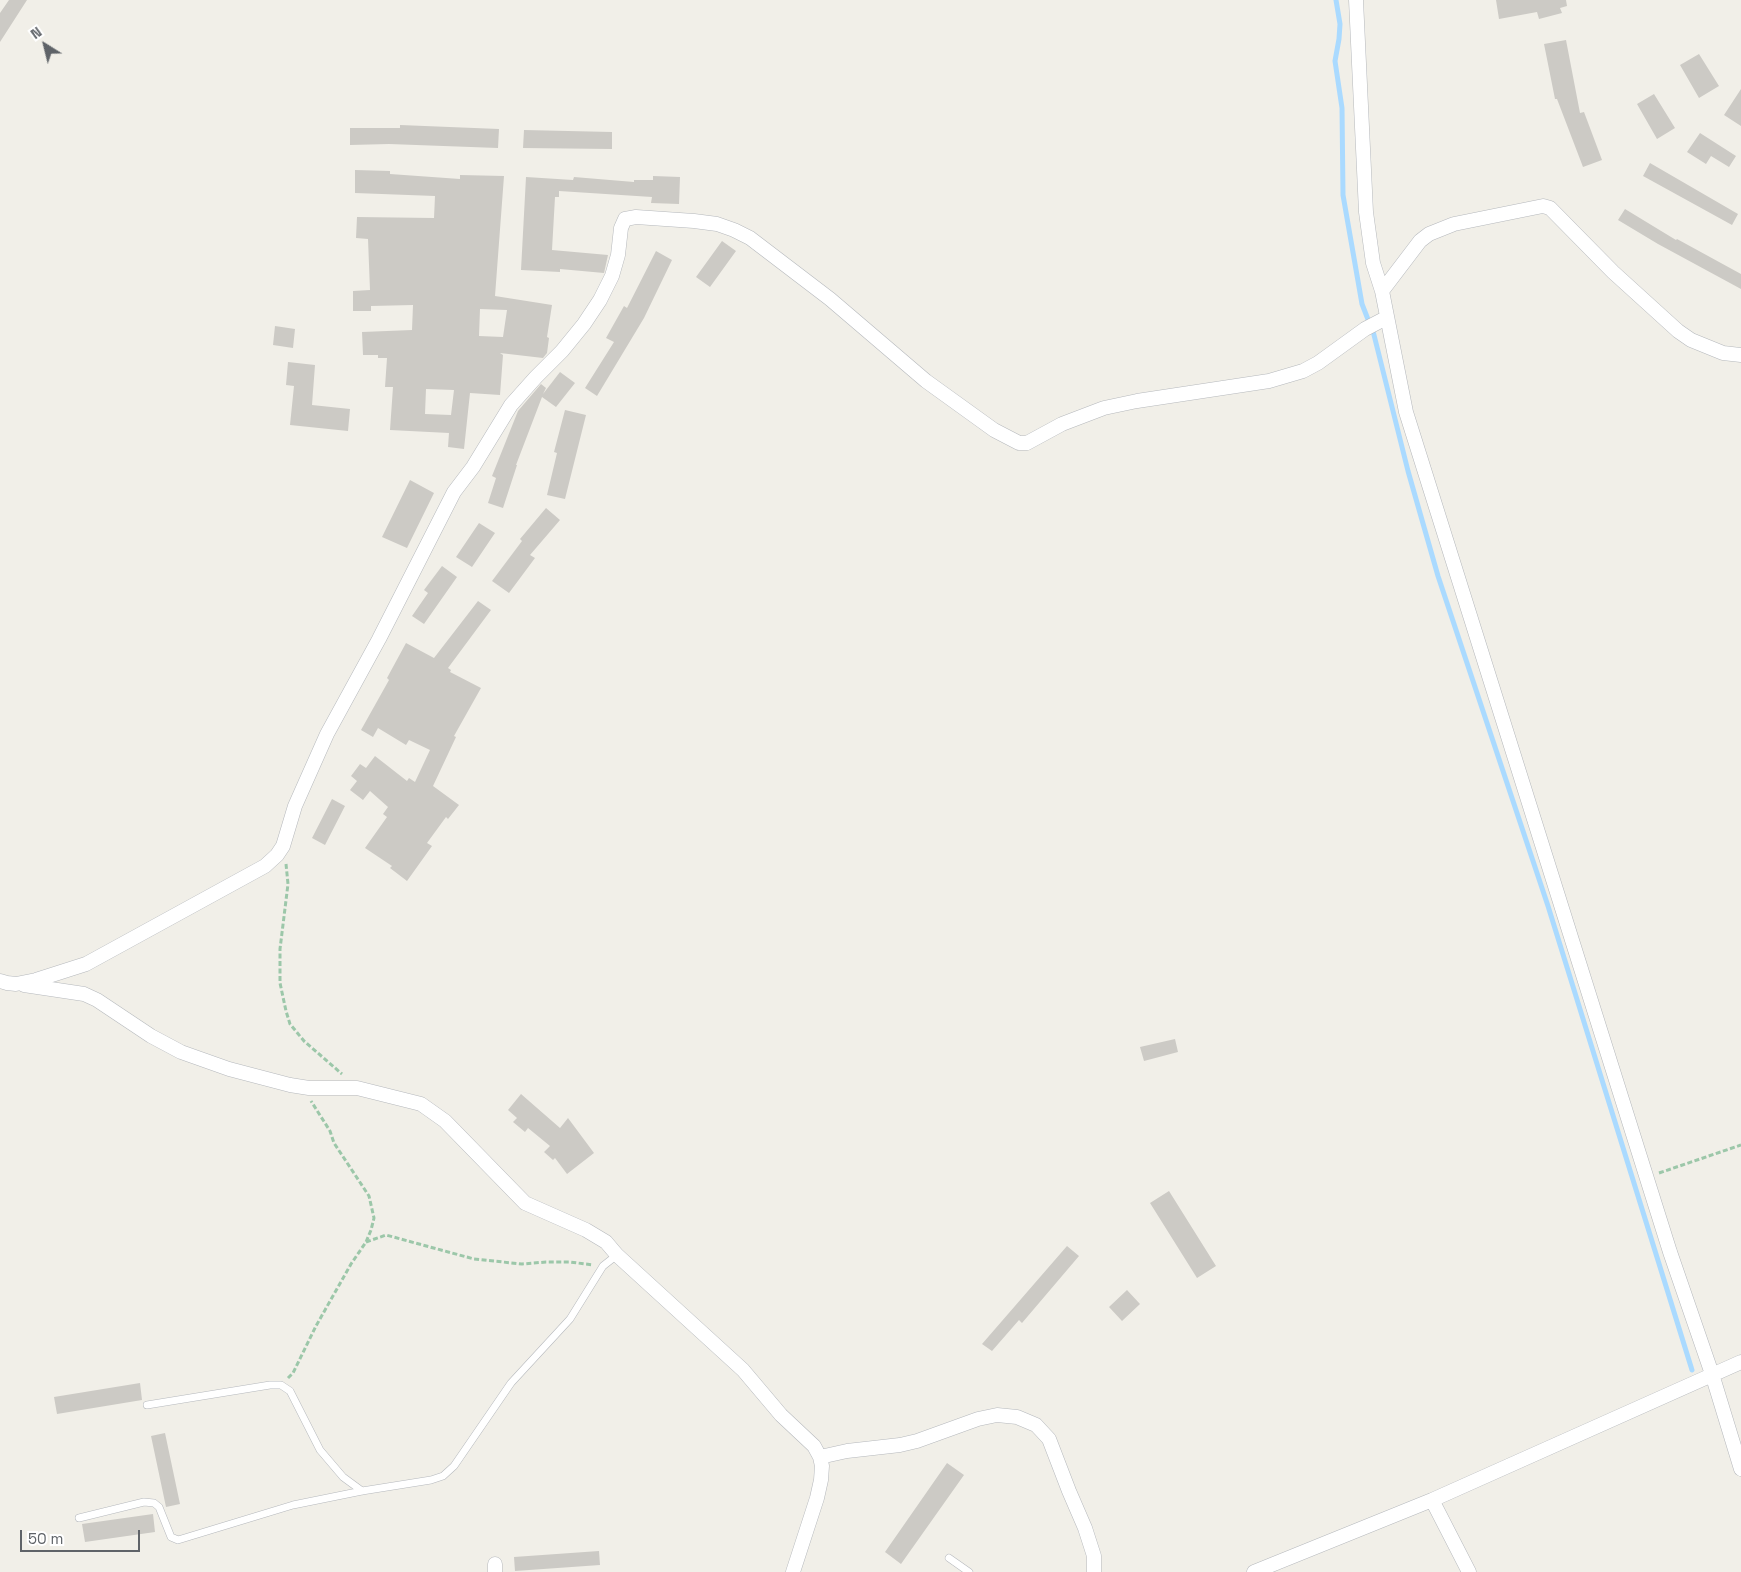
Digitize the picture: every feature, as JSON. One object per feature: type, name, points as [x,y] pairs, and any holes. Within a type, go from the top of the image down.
[{"type":"street","points":[[1356,0],[1366,212],[1373,262],[1382,291],[1406,412],[1424,476],[1687,1305],[1712,1374],[1741,1470]]},
{"type":"street","points":[[1382,291],[1420,241],[1429,234],[1454,224],[1543,206],[1550,208],[1613,272],[1678,331],[1691,340],[1723,353],[1741,355]]},
{"type":"street","points":[[16,984],[36,980],[86,964],[265,866],[283,846],[295,806],[327,734],[379,639],[454,492],[473,467],[511,405],[562,351],[584,324],[600,300],[612,276],[618,255],[620,228],[625,219],[636,217],[717,224],[750,238],[830,299],[926,381],[994,430],[1019,443],[1027,443],[1062,424],[1104,408],[1137,401],[1269,382],[1303,371],[1365,329],[1386,318]]},
{"type":"street","points":[[0,981],[35,988],[84,994],[97,1000],[152,1036],[181,1052],[229,1069],[302,1087],[357,1088],[406,1099],[421,1104],[434,1112],[525,1203],[606,1242],[617,1255],[743,1370],[781,1415],[814,1446],[820,1456],[822,1466],[817,1498],[793,1572]]},
{"type":"street","points":[[1254,1572],[1432,1500],[1741,1362]]},
{"type":"street","points":[[820,1456],[900,1445],[978,1419],[997,1416],[1018,1417],[1036,1424],[1050,1439],[1085,1528],[1094,1556],[1094,1572]]},
{"type":"street","points":[[1432,1500],[1469,1572]]},
{"type":"lane","points":[[79,1518],[144,1502],[154,1503],[159,1506],[171,1537],[178,1540],[293,1506],[362,1491],[432,1480],[443,1476],[454,1466],[511,1383],[570,1319],[603,1266],[617,1255]]},
{"type":"lane","points":[[147,1405],[270,1385],[281,1385],[290,1391],[320,1450],[343,1477],[362,1491]]},
{"type":"lane","points":[[949,1558],[969,1572]]},
{"type":"path","points":[[283,846],[288,884],[280,949],[280,974],[286,1011],[290,1024],[304,1041],[357,1088]]},
{"type":"path","points":[[281,1385],[293,1373],[316,1326],[366,1242],[374,1218],[369,1196],[334,1143],[330,1131],[302,1087]]},
{"type":"path","points":[[1647,1177],[1741,1145]]},
{"type":"path","points":[[366,1242],[386,1236],[474,1259],[522,1264],[570,1262],[603,1266]]},
{"type":"building","points":[[9,0],[27,0],[0,42],[0,13]]},
{"type":"building","points":[[1496,0],[1566,0],[1567,6],[1560,8],[1562,13],[1539,19],[1537,12],[1499,19]]},
{"type":"building","points":[[1566,40],[1580,113],[1584,112],[1602,160],[1583,167],[1557,99],[1555,99],[1544,44]]},
{"type":"building","points":[[1699,54],[1719,86],[1699,98],[1680,65]]},
{"type":"building","points":[[1741,89],[1741,126],[1724,115]]},
{"type":"building","points":[[1654,94],[1675,128],[1657,139],[1637,104]]},
{"type":"building","points":[[400,125],[499,129],[498,148],[389,144],[350,145],[350,128],[400,128]]},
{"type":"building","points":[[524,130],[612,132],[612,149],[523,148]]},
{"type":"building","points":[[1700,133],[1736,156],[1729,167],[1711,156],[1706,164],[1687,152]]},
{"type":"building","points":[[1650,163],[1738,214],[1732,225],[1643,176]]},
{"type":"building","points":[[355,170],[390,171],[390,174],[460,179],[460,175],[504,176],[495,296],[552,305],[547,337],[549,338],[547,353],[543,358],[500,353],[503,355],[500,395],[470,393],[464,449],[448,447],[449,433],[390,430],[393,387],[385,387],[387,358],[378,358],[378,355],[363,355],[362,332],[412,330],[413,305],[371,306],[371,311],[353,311],[353,291],[370,290],[368,239],[356,238],[357,217],[434,218],[435,196],[355,193]],"holes":[[[480,309],[507,310],[503,337],[479,336]],[[426,389],[454,390],[451,415],[425,414]]]},
{"type":"building","points":[[653,176],[680,177],[679,204],[651,203],[652,197],[559,191],[559,197],[555,197],[552,250],[608,255],[604,273],[560,269],[560,272],[521,270],[526,177],[573,180],[574,177],[634,182],[634,180],[653,180]]},
{"type":"building","points":[[1625,209],[1676,240],[1741,274],[1741,289],[1618,220]]},
{"type":"building","points":[[722,241],[736,251],[710,287],[696,277]]},
{"type":"building","points":[[656,251],[672,260],[644,318],[597,396],[585,388],[614,342],[606,338],[624,306],[627,308]]},
{"type":"building","points":[[275,326],[295,329],[293,348],[273,345]]},
{"type":"building","points":[[288,362],[315,365],[312,405],[350,409],[348,431],[290,425],[294,386],[286,385]]},
{"type":"building","points":[[560,372],[575,383],[556,407],[542,397],[516,465],[503,508],[488,503],[496,478],[492,476],[518,411],[541,384],[546,388],[543,394]]},
{"type":"building","points":[[565,410],[586,415],[565,499],[547,495],[557,453],[554,452]]},
{"type":"building","points":[[410,480],[434,493],[407,548],[382,537]]},
{"type":"building","points":[[546,508],[560,520],[530,555],[535,558],[509,593],[492,581],[522,541],[520,539]]},
{"type":"building","points":[[479,523],[495,533],[472,567],[456,557]]},
{"type":"building","points":[[442,566],[457,577],[424,624],[412,616],[428,593],[424,590]]},
{"type":"building","points":[[478,601],[491,610],[448,668],[451,670],[450,672],[481,688],[454,736],[456,737],[433,786],[459,805],[448,819],[446,817],[427,843],[432,846],[407,881],[390,868],[392,866],[365,848],[387,817],[383,814],[388,807],[370,791],[363,800],[350,790],[357,781],[351,776],[360,764],[366,768],[375,756],[407,781],[409,778],[415,782],[430,750],[409,740],[406,745],[378,728],[373,737],[361,730],[389,680],[387,678],[406,643],[434,658]]},
{"type":"building","points":[[332,799],[345,806],[325,845],[312,838]]},
{"type":"building","points":[[1175,1039],[1178,1052],[1144,1061],[1140,1047]]},
{"type":"building","points":[[521,1094],[560,1128],[568,1118],[594,1153],[567,1174],[555,1158],[553,1160],[544,1152],[550,1146],[528,1128],[525,1132],[513,1122],[517,1118],[508,1110]]},
{"type":"building","points":[[1169,1191],[1216,1266],[1197,1278],[1150,1203]]},
{"type":"building","points":[[1067,1246],[1079,1256],[1022,1323],[1019,1320],[992,1351],[982,1344]]},
{"type":"building","points":[[1127,1290],[1140,1304],[1122,1321],[1109,1307]]},
{"type":"building","points":[[140,1383],[142,1400],[57,1414],[54,1397]]},
{"type":"building","points":[[165,1433],[180,1504],[166,1507],[151,1436]]},
{"type":"building","points":[[947,1463],[964,1475],[901,1564],[885,1552]]},
{"type":"building","points":[[153,1514],[155,1532],[85,1542],[82,1524]]},
{"type":"building","points":[[599,1551],[600,1565],[515,1571],[514,1557]]},
{"type":"waterway","points":[[1336,0],[1340,24],[1335,61],[1342,108],[1343,195],[1362,304],[1369,322]]},
{"type":"waterway","points":[[1373,331],[1408,471],[1438,576],[1548,906],[1692,1370]]}]
